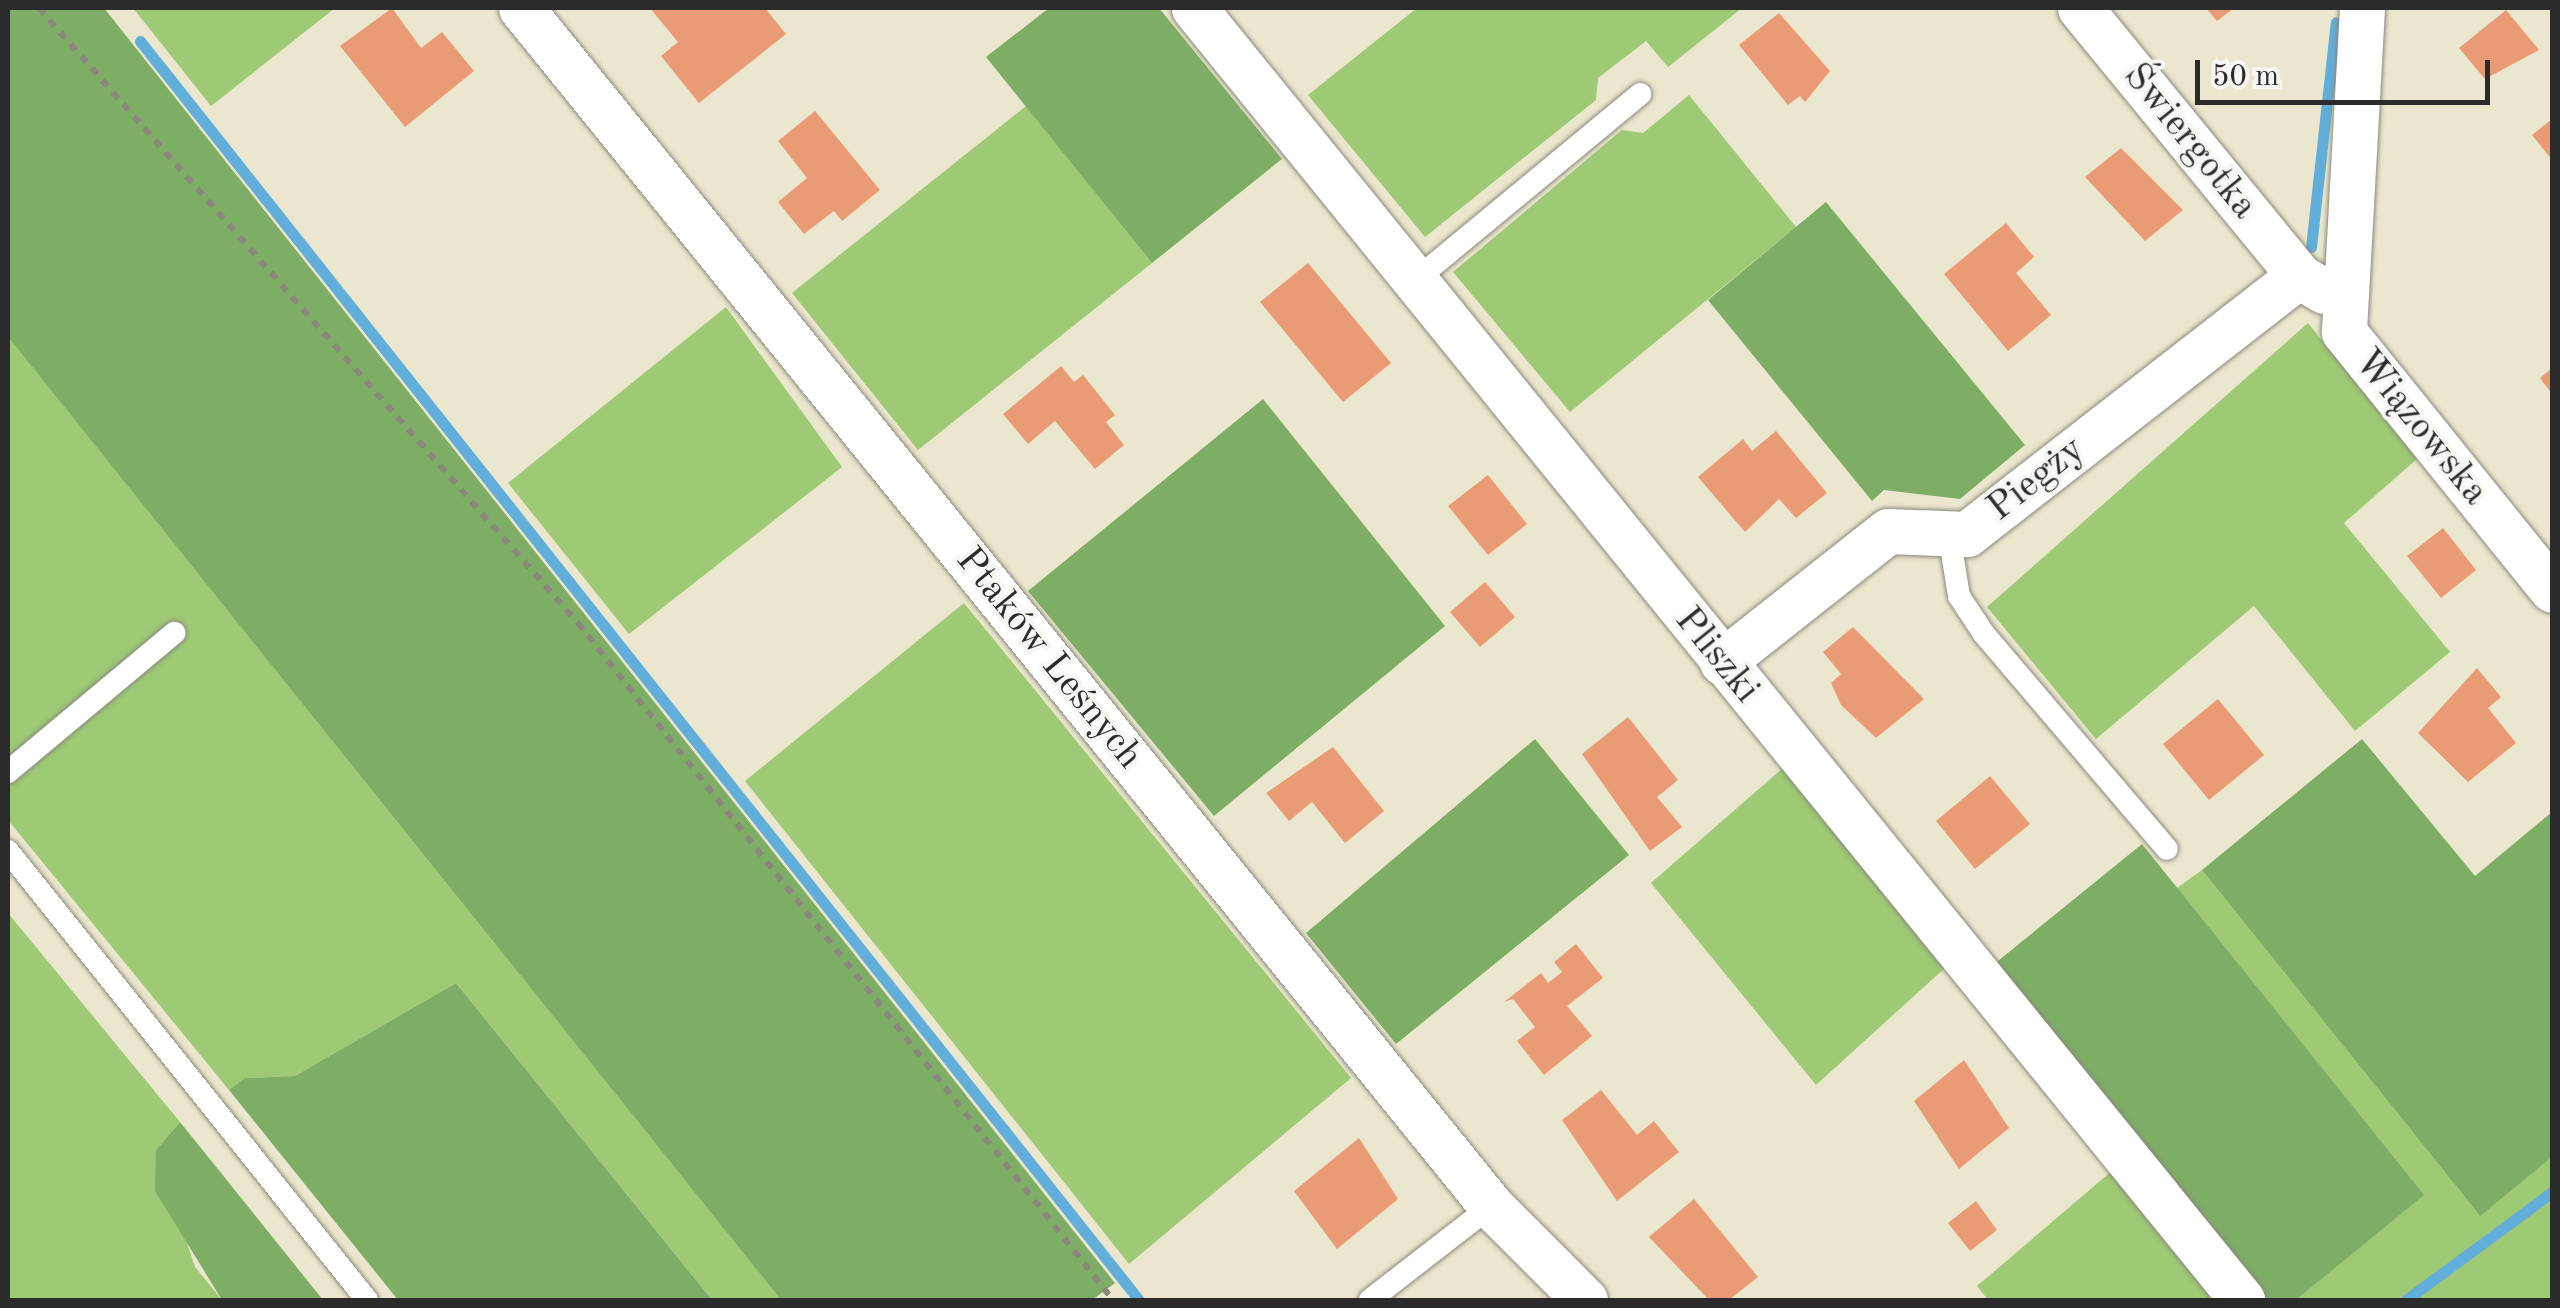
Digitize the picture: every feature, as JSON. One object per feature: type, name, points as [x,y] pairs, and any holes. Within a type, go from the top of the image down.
[{"type":"street","name":"Ptaków Leśnych","points":[[521,8],[1490,1206],[1584,1300]]},
{"type":"street","name":"Pliszki","points":[[1194,8],[2242,1300]]},
{"type":"street","name":"Świergotka","points":[[2080,8],[2299,276]]},
{"type":"street","name":"Wiązowska","points":[[2362,8],[2340,298],[2354,350],[2552,590]]},
{"type":"street","points":[[2299,276],[2340,298]]},
{"type":"street","name":"Piegży","points":[[1722,662],[1888,531],[1968,534],[2299,276]]},
{"type":"lane","points":[[1413,282],[1640,94]]},
{"type":"lane","points":[[1949,534],[1959,596],[1984,634],[2167,849]]},
{"type":"lane","points":[[8,772],[174,632]]},
{"type":"lane","points":[[8,850],[367,1300]]},
{"type":"lane","points":[[1370,1300],[1490,1206]]},
{"type":"path","points":[[39,8],[578,624],[1113,1300]]},
{"type":"green space","points":[[8,8],[104,8],[1115,1283],[1092,1300],[781,1300],[8,337]]},
{"type":"green space","points":[[133,8],[335,8],[211,106]]},
{"type":"green space","points":[[1049,8],[1159,8],[1282,159],[1152,263],[986,57]]},
{"type":"green space","points":[[1417,8],[1742,8],[1668,67],[1646,41],[1598,78],[1596,100],[1425,237],[1308,95]]},
{"type":"green space","points":[[1689,95],[1796,227],[1570,412],[1453,272],[1622,130],[1643,133]]},
{"type":"green space","points":[[1026,106],[1152,263],[918,450],[792,293]]},
{"type":"green space","points":[[1826,202],[2025,445],[1960,499],[1884,490],[1872,501],[1708,300]]},
{"type":"green space","points":[[726,307],[842,467],[629,634],[508,483]]},
{"type":"green space","points":[[2308,323],[2417,459],[2344,523],[2450,652],[2355,731],[2254,606],[2096,739],[1987,607]]},
{"type":"green space","points":[[8,337],[781,1300],[712,1300],[456,983],[295,1076],[246,1078],[229,1090],[8,820]]},
{"type":"green space","points":[[1263,399],[1445,626],[1214,816],[1028,591]]},
{"type":"green space","points":[[964,603],[1351,1078],[1129,1264],[745,781]]},
{"type":"green space","points":[[1535,739],[1629,855],[1396,1044],[1306,933]]},
{"type":"green space","points":[[2362,739],[2475,876],[2552,812],[2552,1157],[2480,1216],[2202,870]]},
{"type":"green space","points":[[1784,767],[1947,966],[1816,1085],[1651,883]]},
{"type":"green space","points":[[2142,844],[2424,1195],[2296,1300],[2258,1300],[1988,969]]},
{"type":"green space","points":[[2202,870],[2479,1215],[2552,1157],[2552,1300],[2296,1300],[2423,1195],[2177,888]]},
{"type":"green space","points":[[8,913],[180,1122],[156,1150],[195,1267],[222,1300],[8,1300]]},
{"type":"green space","points":[[456,983],[712,1300],[398,1300],[229,1090],[245,1078],[295,1076]]},
{"type":"green space","points":[[180,1122],[323,1300],[222,1300],[155,1191],[156,1150]]},
{"type":"green space","points":[[2113,1170],[2223,1300],[1988,1300],[1977,1286]]},
{"type":"building","points":[[392,8],[421,48],[442,32],[474,71],[405,127],[340,46]]},
{"type":"building","points":[[650,8],[765,8],[786,34],[699,103],[661,56],[678,42]]},
{"type":"building","points":[[2206,8],[2234,8],[2217,21]]},
{"type":"building","points":[[2506,10],[2539,50],[2485,79],[2459,48]]},
{"type":"building","points":[[1779,13],[1830,71],[1805,102],[1800,96],[1788,105],[1739,45]]},
{"type":"building","points":[[815,111],[880,190],[842,221],[834,211],[804,234],[778,202],[807,178],[778,141]]},
{"type":"building","points":[[2552,119],[2552,160],[2532,135]]},
{"type":"building","points":[[2121,148],[2183,210],[2145,241],[2085,177]]},
{"type":"building","points":[[2006,223],[2034,257],[2016,273],[2051,315],[2008,351],[1944,274]]},
{"type":"building","points":[[1308,263],[1391,363],[1343,402],[1260,302]]},
{"type":"building","points":[[1061,366],[1074,382],[1083,375],[1115,415],[1106,422],[1124,445],[1095,469],[1055,421],[1028,444],[1003,414]]},
{"type":"building","points":[[2552,368],[2552,394],[2540,378]]},
{"type":"building","points":[[1776,431],[1827,493],[1796,518],[1779,499],[1745,532],[1698,477],[1743,439],[1752,451]]},
{"type":"building","points":[[1488,475],[1527,524],[1488,555],[1448,506]]},
{"type":"building","points":[[2443,528],[2476,570],[2441,598],[2407,556]]},
{"type":"building","points":[[1485,582],[1515,617],[1480,647],[1450,612]]},
{"type":"building","points":[[1853,627],[1924,699],[1876,738],[1841,705],[1831,683],[1841,674],[1823,652]]},
{"type":"building","points":[[2477,668],[2501,697],[2488,708],[2516,743],[2468,782],[2418,733]]},
{"type":"building","points":[[2218,699],[2264,755],[2209,800],[2163,744]]},
{"type":"building","points":[[1628,717],[1678,780],[1657,797],[1682,827],[1650,851],[1582,754]]},
{"type":"building","points":[[1333,747],[1384,811],[1345,843],[1312,802],[1289,821],[1266,793]]},
{"type":"building","points":[[1990,776],[2030,824],[1975,869],[1936,821]]},
{"type":"building","points":[[1576,944],[1603,978],[1567,1006],[1592,1036],[1544,1075],[1517,1041],[1535,1027],[1513,999],[1504,1002],[1541,973],[1548,983],[1562,972],[1554,962]]},
{"type":"building","points":[[1964,1060],[2009,1128],[1959,1169],[1914,1101]]},
{"type":"building","points":[[1601,1090],[1637,1135],[1654,1121],[1679,1152],[1617,1201],[1562,1120]]},
{"type":"building","points":[[1359,1138],[1398,1199],[1337,1249],[1294,1191]]},
{"type":"building","points":[[1694,1199],[1758,1277],[1729,1300],[1709,1300],[1649,1237]]},
{"type":"building","points":[[1976,1201],[1997,1230],[1970,1251],[1948,1223]]},
{"type":"waterway","points":[[2311,247],[2336,22]]},
{"type":"waterway","points":[[140,41],[1139,1300]]},
{"type":"waterway","points":[[2406,1300],[2552,1192]]}]
